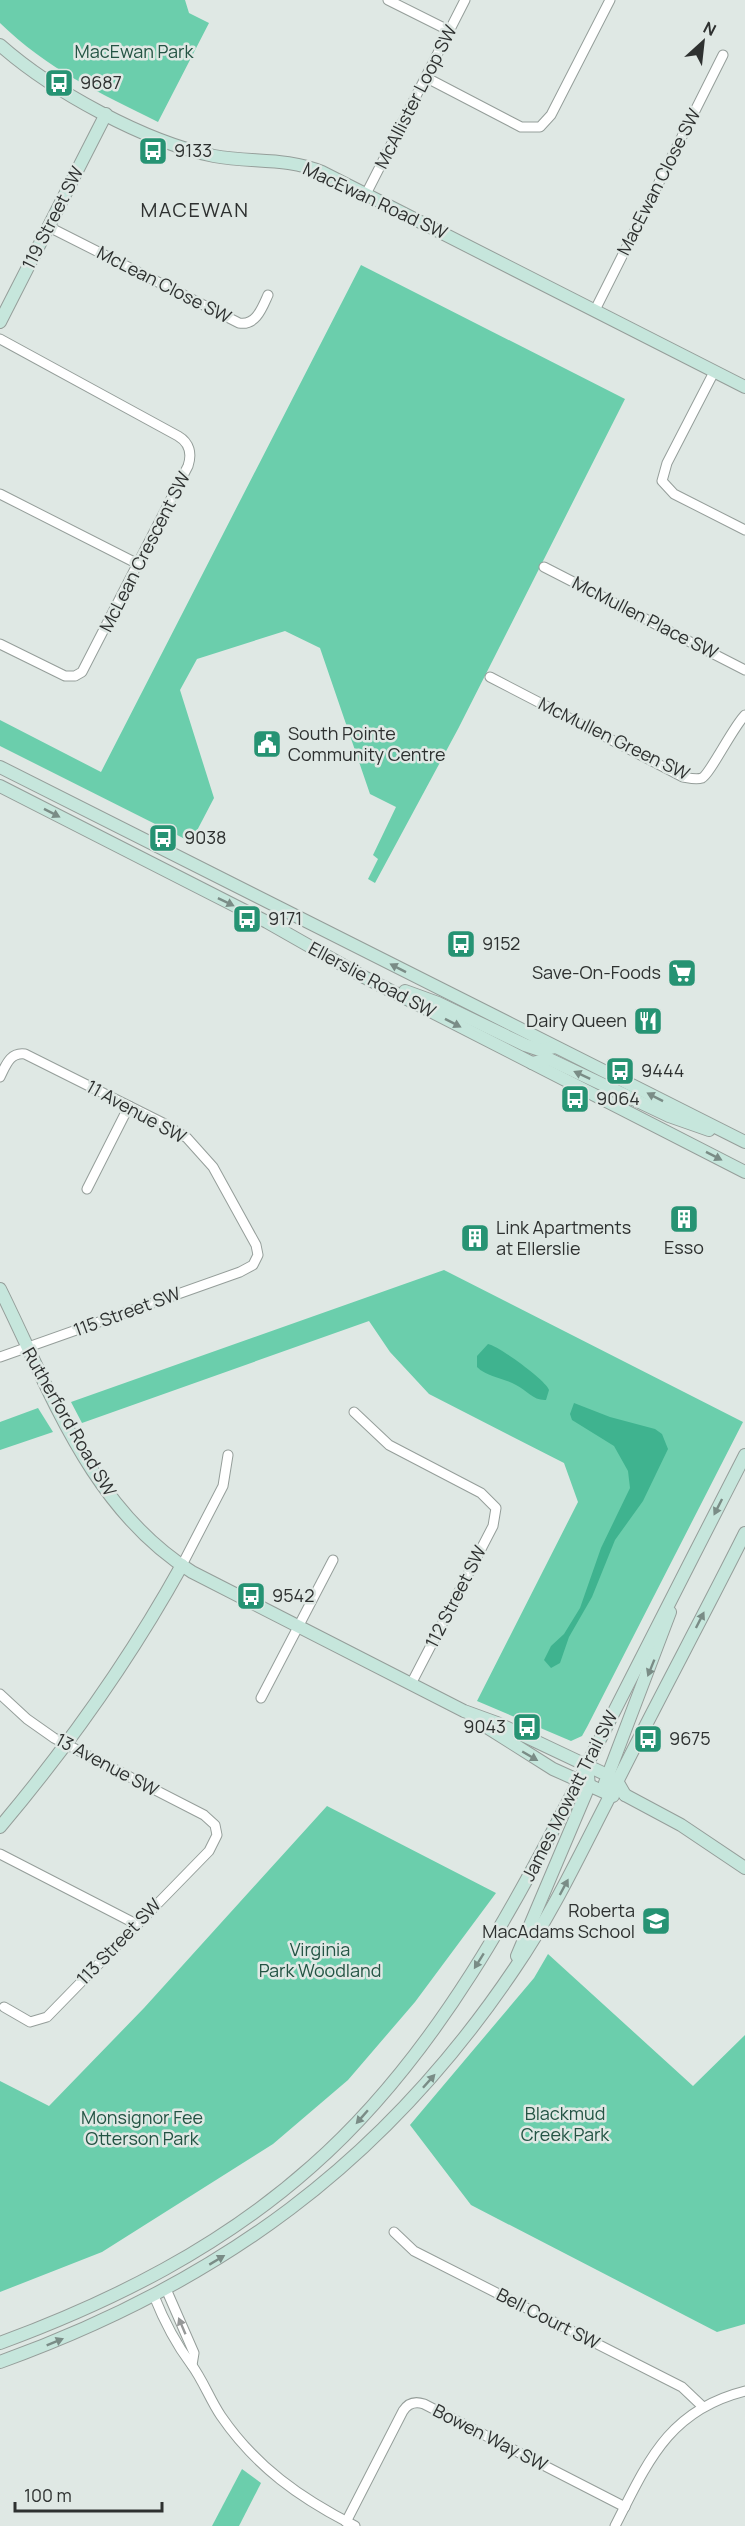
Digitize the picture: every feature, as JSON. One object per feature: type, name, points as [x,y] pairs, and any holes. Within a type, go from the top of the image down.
[{"type":"main road","name":"MacEwan Road SW","points":[[0,45],[47,82],[154,138],[182,148],[221,157],[288,162],[322,172],[745,387]]},
{"type":"main road","name":"119 Street SW","points":[[0,322],[106,114]]},
{"type":"main road","name":"Ellerslie Road SW","points":[[0,767],[739,1139]]},
{"type":"main road","name":"Ellerslie Road SW","points":[[0,786],[258,918],[362,976],[745,1172]]},
{"type":"main road","points":[[362,976],[438,1003],[525,1045],[540,1050],[555,1047]]},
{"type":"main road","points":[[532,1063],[549,1059],[669,1116],[739,1139]]},
{"type":"main road","name":"Rutherford Road SW","points":[[0,1290],[26,1348],[76,1443],[110,1496],[135,1525],[182,1565],[464,1711],[497,1723],[612,1778]]},
{"type":"main road","name":"James Mowatt Trail SW","points":[[0,2343],[49,2324],[147,2280],[214,2240],[267,2204],[314,2165],[358,2123],[418,2050],[473,1972],[584,1784],[587,1765],[745,1455]]},
{"type":"main road","points":[[729,1486],[745,1478]]},
{"type":"main road","name":"James Mowatt Trail SW","points":[[0,2362],[52,2343],[154,2296],[257,2235],[319,2187],[368,2144],[444,2065],[507,1980],[561,1893],[610,1796],[612,1778],[745,1533]]},
{"type":"main road","points":[[0,1827],[67,1744],[132,1652],[182,1565]]},
{"type":"main road","points":[[675,1592],[667,1627],[612,1778],[625,1795],[681,1825],[745,1868]]},
{"type":"main road","name":"Rutherford Road SW","points":[[464,1711],[509,1743],[584,1784],[610,1796],[625,1795]]},
{"type":"main road","points":[[507,1980],[584,1784]]},
{"type":"main road","points":[[158,2274],[166,2289]]},
{"type":"main road","points":[[147,2280],[154,2296]]},
{"type":"street","points":[[388,0],[450,31]]},
{"type":"street","name":"McAllister Loop SW","points":[[366,194],[465,0]]},
{"type":"street","points":[[427,78],[521,127],[540,127],[551,115],[610,0]]},
{"type":"street","name":"MacEwan Close SW","points":[[595,310],[723,55]]},
{"type":"street","name":"McLean Close SW","points":[[49,227],[239,322],[248,323],[255,318],[268,295]]},
{"type":"street","name":"McLean Crescent SW","points":[[0,339],[178,436],[188,444],[191,454],[188,466],[87,665],[79,675],[65,676],[0,644]]},
{"type":"street","points":[[714,372],[667,462],[662,481],[674,494],[745,530]]},
{"type":"street","points":[[0,494],[138,564]]},
{"type":"street","name":"McMullen Place SW","points":[[544,567],[745,669]]},
{"type":"street","name":"McMullen Green SW","points":[[490,677],[683,777],[693,779],[701,778],[708,772],[723,744],[745,715]]},
{"type":"street","name":"11 Avenue SW","points":[[0,1077],[16,1054],[30,1056],[175,1130],[207,1158],[256,1245],[258,1255],[254,1265]]},
{"type":"street","points":[[87,1189],[129,1106]]},
{"type":"street","name":"115 Street SW","points":[[0,1357],[254,1265]]},
{"type":"street","name":"112 Street SW","points":[[354,1412],[389,1445],[481,1493],[496,1508],[493,1526],[411,1684]]},
{"type":"street","points":[[182,1565],[224,1486],[228,1455]]},
{"type":"street","points":[[261,1698],[333,1560]]},
{"type":"street","name":"13 Avenue SW","points":[[0,1694],[27,1719],[67,1744],[204,1815],[217,1830]]},
{"type":"street","name":"113 Street SW","points":[[4,2007],[30,2022],[47,2017],[209,1851],[216,1840],[217,1830]]},
{"type":"street","points":[[0,1854],[136,1924]]},
{"type":"street","name":"Bell Court SW","points":[[394,2232],[414,2251],[682,2387],[702,2406]]},
{"type":"street","points":[[166,2289],[194,2353],[192,2364]]},
{"type":"street","points":[[154,2296],[184,2356],[192,2364],[222,2417],[260,2464],[296,2494],[350,2524]]},
{"type":"street","points":[[615,2526],[658,2446],[673,2429],[702,2406],[745,2391]]},
{"type":"street","name":"Bowen Way SW","points":[[350,2524],[402,2411],[408,2405],[416,2402],[424,2404],[625,2507]]},
{"type":"green space","name":"MacEwan Park","points":[[0,0],[185,0],[189,13],[209,23],[158,122],[75,79],[36,54],[0,23]]},
{"type":"green space","points":[[361,265],[625,399],[458,729],[375,883],[368,879],[378,859],[373,855],[396,807],[370,794],[320,648],[285,631],[197,659],[180,690],[214,798],[191,842],[0,746],[0,720],[101,772]]},
{"type":"green space","points":[[444,1270],[743,1422],[587,1727],[582,1736],[571,1741],[477,1701],[578,1502],[564,1463],[429,1394],[390,1352],[369,1321],[82,1423],[71,1402]]},
{"type":"green space","points":[[38,1408],[53,1432],[0,1450],[0,1422]]},
{"type":"green space","points":[[327,1806],[496,1893],[415,2002],[348,2080],[273,2144],[102,2252],[0,2292],[0,2081],[49,2106],[144,2008]]},
{"type":"green space","name":"Blackmud Creek Park","points":[[548,1954],[693,2086],[745,2035],[745,2324],[717,2332],[471,2205],[410,2125],[534,1978]]},
{"type":"green space","points":[[242,2469],[261,2483],[239,2526],[212,2526]]},
{"type":"shaded area","points":[[488,1344],[512,1357],[540,1379],[549,1390],[546,1400],[534,1397],[516,1385],[477,1367],[477,1356]]},
{"type":"shaded area","points":[[574,1403],[610,1417],[655,1429],[662,1434],[668,1449],[643,1501],[615,1540],[592,1597],[569,1637],[560,1663],[551,1668],[544,1660],[551,1646],[564,1634],[580,1608],[601,1548],[630,1488],[628,1471],[614,1446],[572,1420],[570,1414]]},
{"type":"place","name":"9687","points":[[59,83]]},
{"type":"place","name":"9133","points":[[153,151]]},
{"type":"place","name":"South Pointe Community Centre","points":[[267,744]]},
{"type":"place","name":"9038","points":[[163,838]]},
{"type":"place","name":"9171","points":[[247,919]]},
{"type":"place","name":"9152","points":[[461,944]]},
{"type":"place","name":"Save-On-Foods","points":[[682,973]]},
{"type":"place","name":"Dairy Queen","points":[[648,1021]]},
{"type":"place","name":"9444","points":[[620,1071]]},
{"type":"place","name":"9064","points":[[575,1099]]},
{"type":"place","name":"Esso","points":[[684,1219]]},
{"type":"place","name":"Link Apartments at Ellerslie","points":[[475,1238]]},
{"type":"place","name":"9542","points":[[251,1596]]},
{"type":"place","name":"9043","points":[[527,1727]]},
{"type":"place","name":"9675","points":[[648,1739]]},
{"type":"place","name":"Roberta MacAdams School","points":[[656,1921]]},
{"type":"district","name":"MACEWAN","points":[[195,210]]},
{"type":"park label","name":"Virginia Park Woodland","points":[[320,1960]]},
{"type":"park label","name":"Monsignor Fee Otterson Park","points":[[142,2128]]}]
